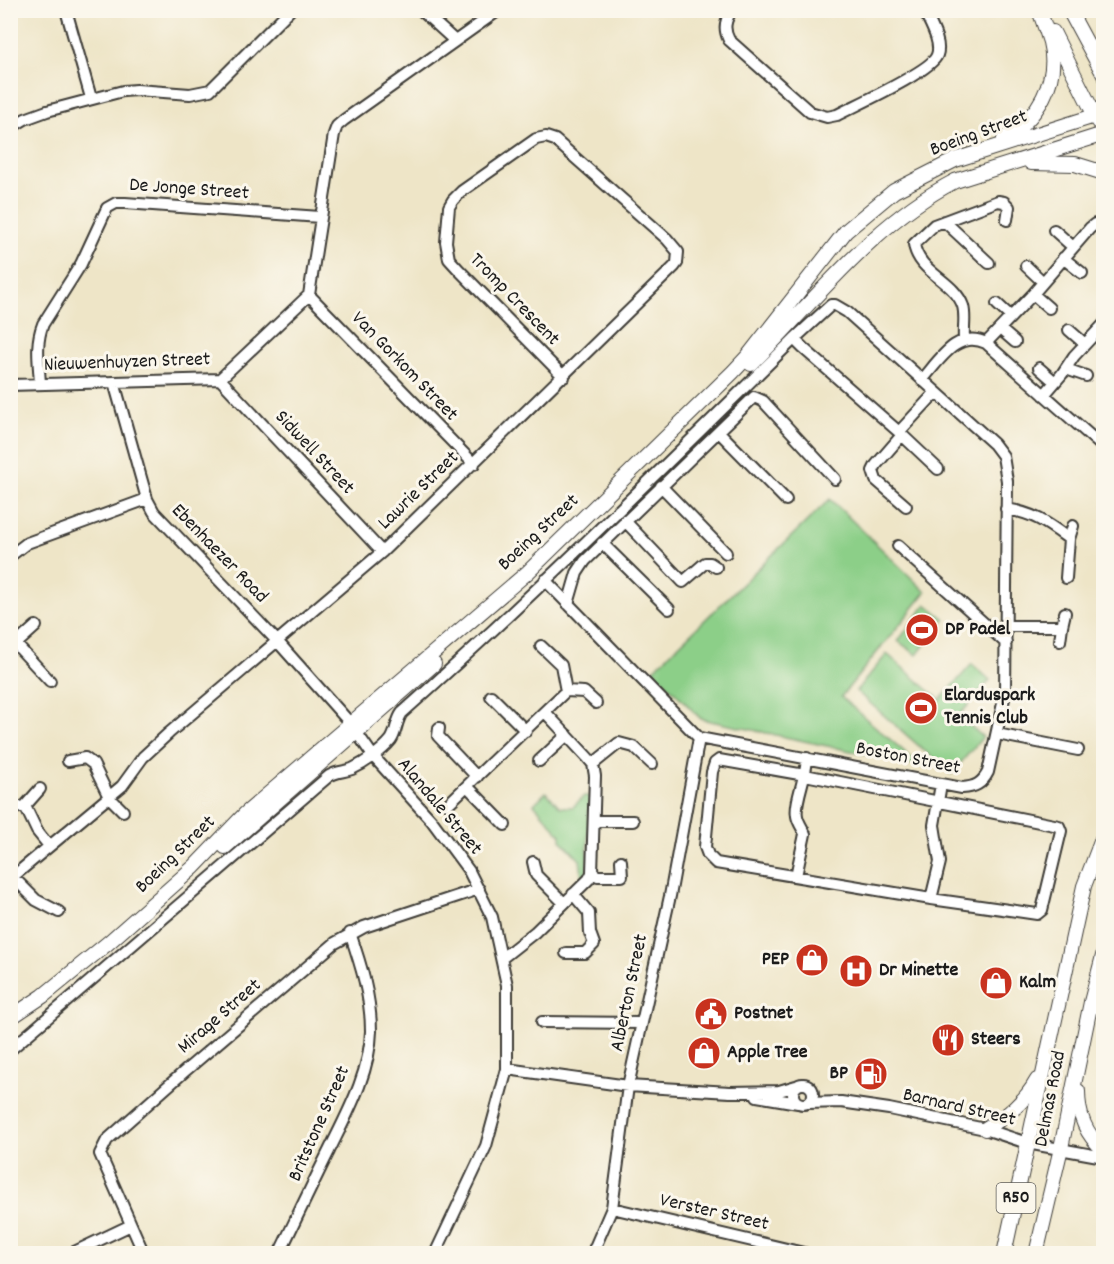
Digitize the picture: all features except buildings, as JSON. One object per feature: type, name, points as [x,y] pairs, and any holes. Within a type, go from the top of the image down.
[{"type":"main road","points":[[1041,10],[1065,59],[1099,114],[1104,133]]},
{"type":"main road","points":[[990,148],[1016,132],[1042,102],[1052,62],[1041,10]]},
{"type":"main road","points":[[1069,10],[1104,75]]},
{"type":"main road","name":"Boeing Street","points":[[10,1023],[52,996],[528,572],[748,356],[846,231],[863,216],[894,191],[955,160],[1099,114]]},
{"type":"main road","name":"Boeing Street","points":[[10,1018],[49,992],[157,900],[245,814],[490,616],[754,361],[863,249],[898,217],[932,194],[955,182],[1104,133]]},
{"type":"main road","points":[[1023,160],[1032,163],[1075,164],[1104,173]]},
{"type":"main road","name":"Delmas Road","points":[[1004,1254],[1084,886],[1104,834]]},
{"type":"main road","name":"Delmas Road","points":[[1036,1254],[1104,952]]},
{"type":"main road","points":[[985,1129],[1024,1100],[1037,1080],[1046,1055]]},
{"type":"main road","points":[[1077,1065],[1078,1105],[1082,1122],[1089,1135],[1104,1150]]},
{"type":"street","points":[[66,10],[91,98]]},
{"type":"street","points":[[10,128],[25,119],[91,98],[137,90],[190,94],[210,90],[290,10]]},
{"type":"street","points":[[421,10],[455,41]]},
{"type":"street","points":[[309,295],[320,217],[337,126],[499,10]]},
{"type":"street","points":[[732,10],[726,20],[725,28],[729,40],[796,101],[810,112],[822,116],[837,115],[927,67],[938,55],[937,43],[924,10]]},
{"type":"street","name":"Tromp Crescent","points":[[564,377],[449,259],[446,242],[448,216],[453,200],[462,191],[536,139],[546,137],[555,140],[646,219]]},
{"type":"street","points":[[964,339],[965,314],[960,300],[925,267],[914,246],[915,241],[944,220],[1001,201],[1009,207],[1007,220]]},
{"type":"street","name":"De Jonge Street","points":[[40,384],[37,341],[39,334],[81,264],[107,208],[111,205],[125,203],[320,217]]},
{"type":"street","name":"Lawrie Street","points":[[12,878],[122,786],[143,757],[382,552],[564,377],[677,263],[678,252],[674,246],[646,219]]},
{"type":"street","points":[[944,220],[989,263]]},
{"type":"street","points":[[986,343],[1033,294],[1092,225],[1104,224]]},
{"type":"street","points":[[1054,230],[1073,247]]},
{"type":"street","points":[[1063,258],[1082,273]]},
{"type":"street","points":[[1026,266],[1043,282]]},
{"type":"street","points":[[1033,294],[1049,308]]},
{"type":"street","name":"Nieuwenhuyzen Street","points":[[10,385],[220,379],[309,295]]},
{"type":"street","name":"Van Gorkom Street","points":[[309,295],[474,464]]},
{"type":"street","points":[[997,304],[1011,317]]},
{"type":"street","name":"Boston Street","points":[[699,738],[962,789],[981,783],[988,772],[1005,694],[1007,475],[1003,456],[1000,450],[843,309],[835,305],[827,308]]},
{"type":"street","name":"Boeing Street","points":[[10,1050],[329,776],[353,769],[383,748],[393,737],[402,713],[485,639],[827,308]]},
{"type":"street","points":[[1044,395],[1104,324]]},
{"type":"street","points":[[1000,329],[1015,342]]},
{"type":"street","points":[[1069,330],[1085,344]]},
{"type":"street","points":[[794,339],[938,469]]},
{"type":"street","points":[[922,380],[951,347],[964,339],[975,339],[986,343],[1101,442]]},
{"type":"street","points":[[1039,368],[1055,382]]},
{"type":"street","points":[[1065,369],[1086,376]]},
{"type":"street","name":"Sidwell Street","points":[[220,379],[382,552]]},
{"type":"street","name":"Ebenhaezer Road","points":[[114,382],[147,499],[158,517],[277,641],[353,727]]},
{"type":"street","points":[[906,506],[876,480],[873,471],[900,434],[936,392]]},
{"type":"street","points":[[568,604],[580,568],[625,521],[752,399],[759,398],[835,479]]},
{"type":"street","points":[[719,432],[786,500]]},
{"type":"street","points":[[661,486],[726,553]]},
{"type":"street","points":[[12,555],[27,543],[147,499]]},
{"type":"street","points":[[1006,509],[1039,518],[1069,539]]},
{"type":"street","points":[[625,521],[683,582],[705,563],[716,567]]},
{"type":"street","points":[[1066,578],[1069,539],[1073,526]]},
{"type":"street","points":[[603,543],[669,609]]},
{"type":"street","points":[[898,546],[1006,643]]},
{"type":"street","points":[[545,580],[699,738]]},
{"type":"street","points":[[1060,641],[1065,613]]},
{"type":"street","points":[[36,626],[13,641],[50,681]]},
{"type":"street","points":[[1006,626],[1062,626]]},
{"type":"street","points":[[541,646],[561,665],[566,691]]},
{"type":"street","points":[[448,804],[566,691],[584,692],[596,703]]},
{"type":"street","points":[[491,696],[526,731]]},
{"type":"street","points":[[502,958],[535,932],[589,879],[592,873],[595,776],[593,764],[545,712]]},
{"type":"street","name":"Alandale Street","points":[[353,727],[373,756],[432,821],[459,856],[479,888],[492,917],[507,985],[507,1069],[486,1146],[435,1254]]},
{"type":"street","points":[[439,728],[438,736],[477,777]]},
{"type":"street","points":[[997,734],[1078,750]]},
{"type":"street","points":[[539,760],[567,735]]},
{"type":"street","name":"Alberton Street","points":[[592,1254],[612,1208],[628,1086],[670,896],[699,738]]},
{"type":"street","points":[[593,764],[619,743],[634,747],[652,764]]},
{"type":"street","points":[[68,761],[82,758],[91,762],[109,797],[123,811]]},
{"type":"street","points":[[796,876],[805,834],[798,821],[796,810],[807,758]]},
{"type":"street","points":[[719,760],[805,774],[938,803],[1059,826],[1061,831],[1042,910],[1039,914],[932,899],[716,863],[708,855],[705,847],[712,772],[715,762],[719,760]]},
{"type":"street","points":[[932,899],[940,862],[934,825],[941,784]]},
{"type":"street","points":[[468,786],[505,825]]},
{"type":"street","points":[[10,809],[25,806],[40,789]]},
{"type":"street","points":[[25,806],[49,846]]},
{"type":"street","points":[[594,821],[633,821]]},
{"type":"street","points":[[592,873],[598,876],[622,876],[621,861]]},
{"type":"street","points":[[532,862],[536,875],[564,903]]},
{"type":"street","points":[[12,878],[36,900],[59,912]]},
{"type":"street","name":"Mirage Street","points":[[144,1254],[100,1154],[107,1140],[307,965],[350,933],[479,888]]},
{"type":"street","points":[[566,953],[585,953],[594,944],[590,933],[589,912],[573,894]]},
{"type":"street","name":"Britstone Street","points":[[279,1254],[351,1105],[368,1056],[371,1030],[370,1012],[362,966],[350,933]]},
{"type":"street","points":[[542,1022],[641,1023]]},
{"type":"street","name":"Barnard Street","points":[[507,1069],[628,1086],[730,1092],[779,1091],[806,1084],[813,1092],[841,1102]]},
{"type":"street","points":[[796,1086],[792,1095],[803,1103],[812,1098],[813,1092]]},
{"type":"street","name":"Barnard Street","points":[[730,1092],[803,1103],[841,1102],[889,1109],[985,1129],[1027,1143],[1104,1157]]},
{"type":"street","name":"Verster Street","points":[[612,1208],[808,1254]]},
{"type":"street","points":[[70,1254],[131,1225]]},
{"type":"green space","points":[[830,499],[926,592],[841,697],[921,766],[701,719],[653,670]]},
{"type":"green space","name":"DP Padel","points":[[926,604],[945,619],[917,655],[898,641]]},
{"type":"green space","name":"Elarduspark Tennis Club","points":[[887,654],[940,700],[972,664],[990,680],[959,716],[983,737],[951,774],[856,691]]},
{"type":"green space","points":[[546,792],[560,807],[573,807],[584,796],[589,796],[587,872],[582,878],[580,860],[561,840],[561,835],[534,804]]},
{"type":"place","name":"DP Padel","points":[[922,630]]},
{"type":"place","name":"Elarduspark Tennis Club","points":[[921,708]]},
{"type":"place","name":"PEP","points":[[812,960]]},
{"type":"place","name":"Dr Minette","points":[[856,971]]},
{"type":"place","name":"Kalm","points":[[996,983]]},
{"type":"place","name":"Postnet","points":[[711,1014]]},
{"type":"place","name":"Steers","points":[[948,1040]]},
{"type":"place","name":"Apple Tree","points":[[704,1053]]},
{"type":"place","name":"BP","points":[[871,1074]]}]
